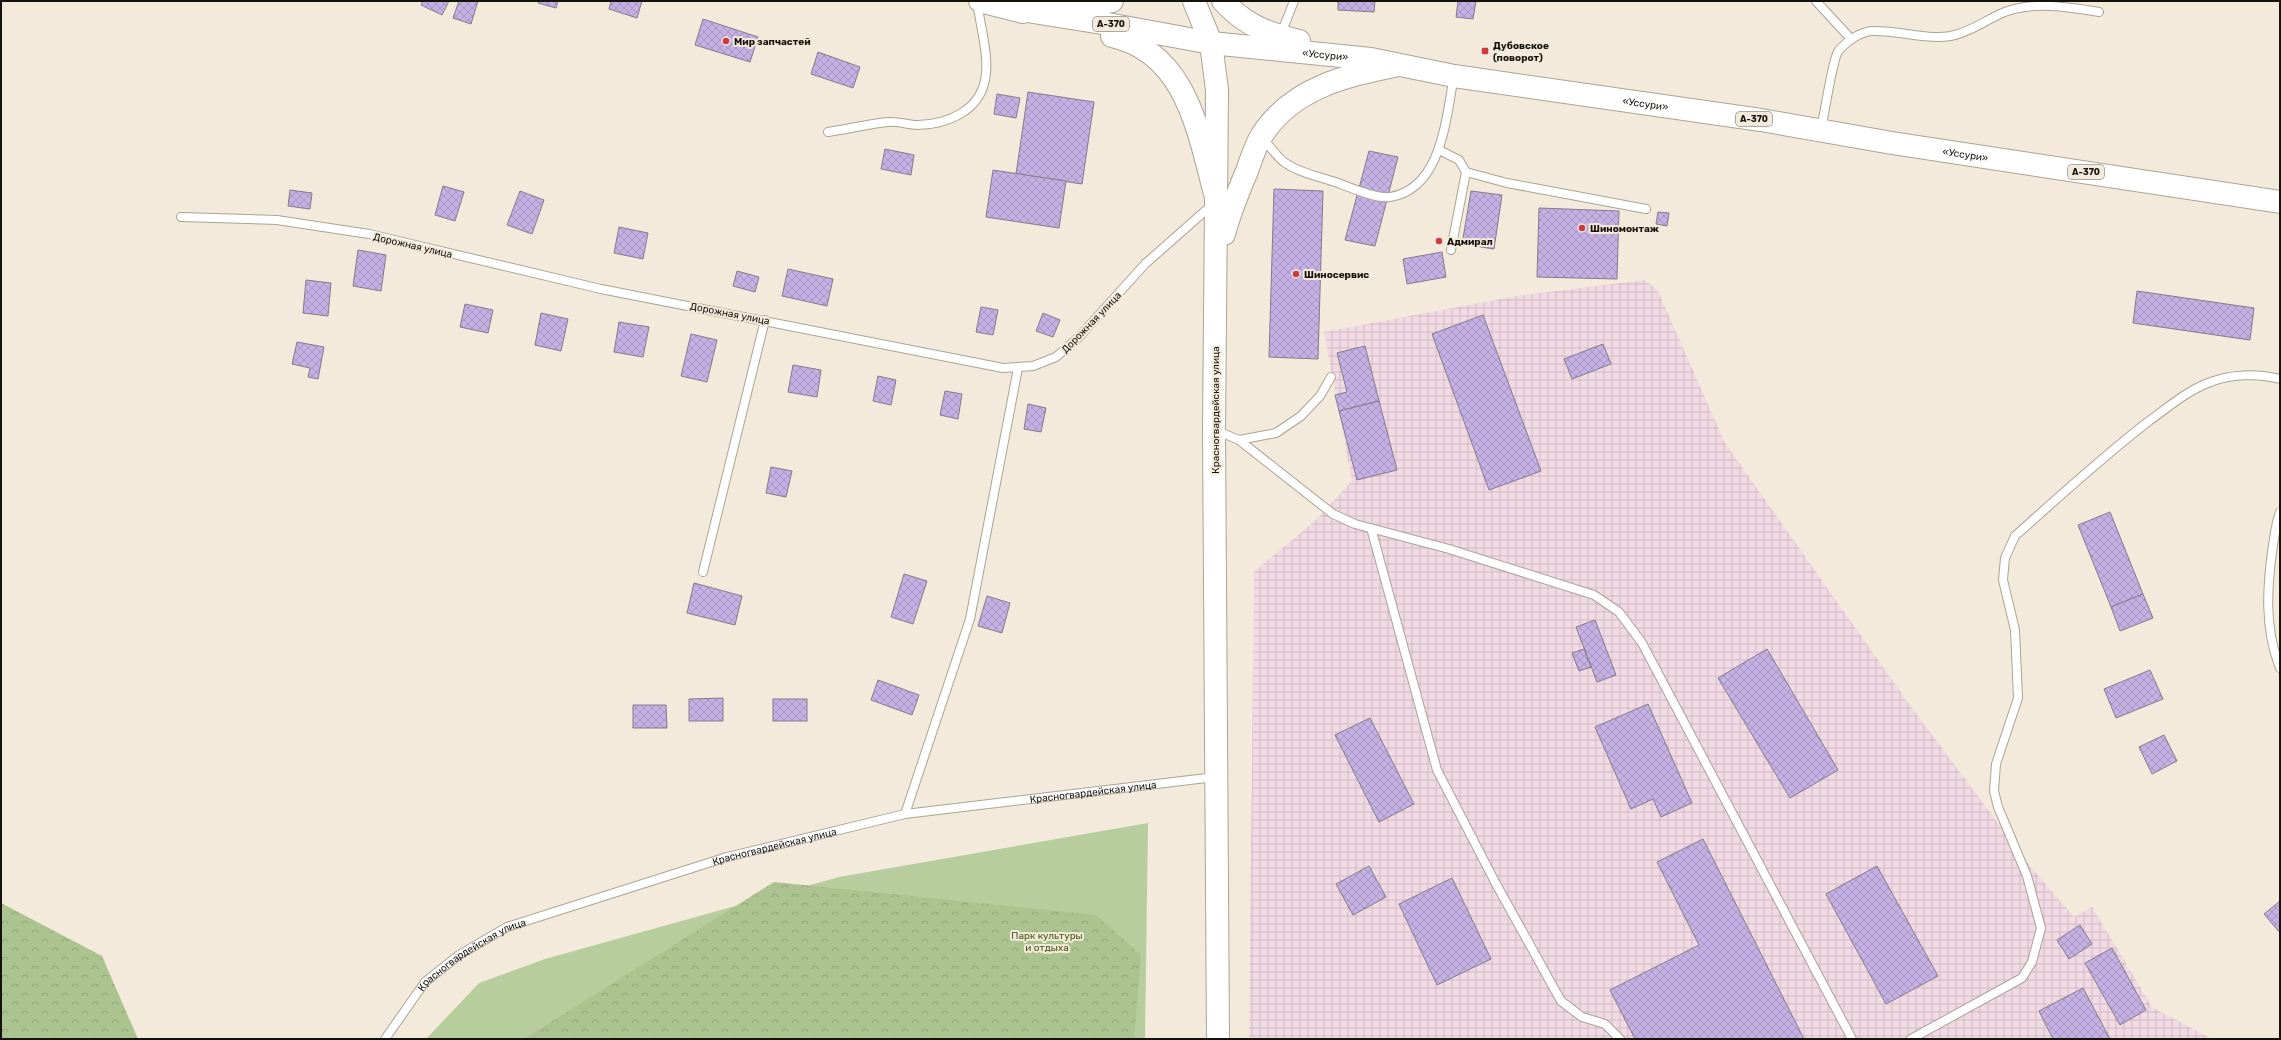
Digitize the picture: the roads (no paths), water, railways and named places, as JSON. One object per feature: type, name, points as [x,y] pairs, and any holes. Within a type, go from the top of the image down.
[{"type":"main road","name":"А-370","points":[[978,1],[1018,5]]},
{"type":"main road","points":[[1018,5],[1095,5],[1112,1]]},
{"type":"main road","name":"Красногвардейская улица","points":[[1194,1],[1211,43],[1217,90],[1214,430],[1218,1039]]},
{"type":"main road","points":[[1223,1],[1235,15],[1253,26],[1280,37],[1372,59]]},
{"type":"main road","points":[[1018,5],[1062,24],[1116,36],[1141,46],[1154,54],[1176,80],[1193,117],[1217,201]]},
{"type":"main road","name":"«Уссури»","points":[[1018,5],[1108,24],[1211,43],[1372,59],[1454,76],[1821,129],[1892,143],[2280,202]]},
{"type":"main road","points":[[1216,268],[1230,212],[1261,136],[1278,114],[1297,98],[1314,89],[1344,77],[1398,64]]},
{"type":"lane","points":[[828,132],[889,122],[918,125],[944,122],[963,113],[978,99],[986,79],[978,1]]},
{"type":"lane","points":[[1280,37],[1294,1]]},
{"type":"lane","points":[[1816,1],[1851,39]]},
{"type":"lane","points":[[1821,129],[1837,52],[1851,39],[1872,31],[1924,37],[1950,36],[1971,30],[2001,13],[2021,7],[2058,6],[2099,12]]},
{"type":"lane","points":[[1261,136],[1276,154],[1295,168],[1359,191],[1389,197],[1417,185],[1427,174],[1439,150],[1454,76]]},
{"type":"lane","points":[[1439,150],[1459,160],[1466,172],[1451,250]]},
{"type":"lane","points":[[1466,172],[1507,183],[1646,209]]},
{"type":"lane","name":"Дорожная улица","points":[[181,217],[277,220],[369,234],[601,289],[765,320],[1003,368],[1018,368],[1033,366],[1056,358],[1079,337],[1146,264],[1217,201]]},
{"type":"lane","points":[[703,572],[765,320]]},
{"type":"lane","points":[[906,814],[970,619],[1018,368]]},
{"type":"lane","points":[[1911,1039],[2022,978],[2032,962],[2041,928],[2027,876],[1998,808],[1994,791],[1996,764],[2018,698],[2015,630],[2003,580],[2005,558],[2015,536],[2132,435],[2170,406],[2208,383],[2234,377],[2261,374],[2280,379]]},
{"type":"lane","points":[[1239,440],[1276,433],[1301,416],[1320,396],[1331,377]]},
{"type":"lane","points":[[1214,430],[1239,440],[1284,474],[1332,514],[1371,528],[1449,549],[1594,596],[1619,612],[1642,643],[1852,1039]]},
{"type":"lane","points":[[2280,512],[2270,564],[2268,605],[2270,636],[2280,668]]},
{"type":"lane","points":[[1371,528],[1437,770],[1495,882],[1561,1001],[1582,1017],[1605,1024],[1620,1039]]},
{"type":"lane","name":"Красногвардейская улица","points":[[385,1039],[425,982],[459,955],[507,927],[728,857],[906,814],[1216,776]]},
{"type":"place","name":"Мир запчастей","points":[[726,41]]},
{"type":"place","name":"Дубовское (поворот)","points":[[1485,51]]},
{"type":"place","name":"Шиномонтаж","points":[[1582,228]]},
{"type":"place","name":"Адмирал","points":[[1439,241]]},
{"type":"place","name":"Шиносервис","points":[[1296,274]]},
{"type":"park label","name":"Парк культуры и отдыха","points":[[1047,940]]}]
